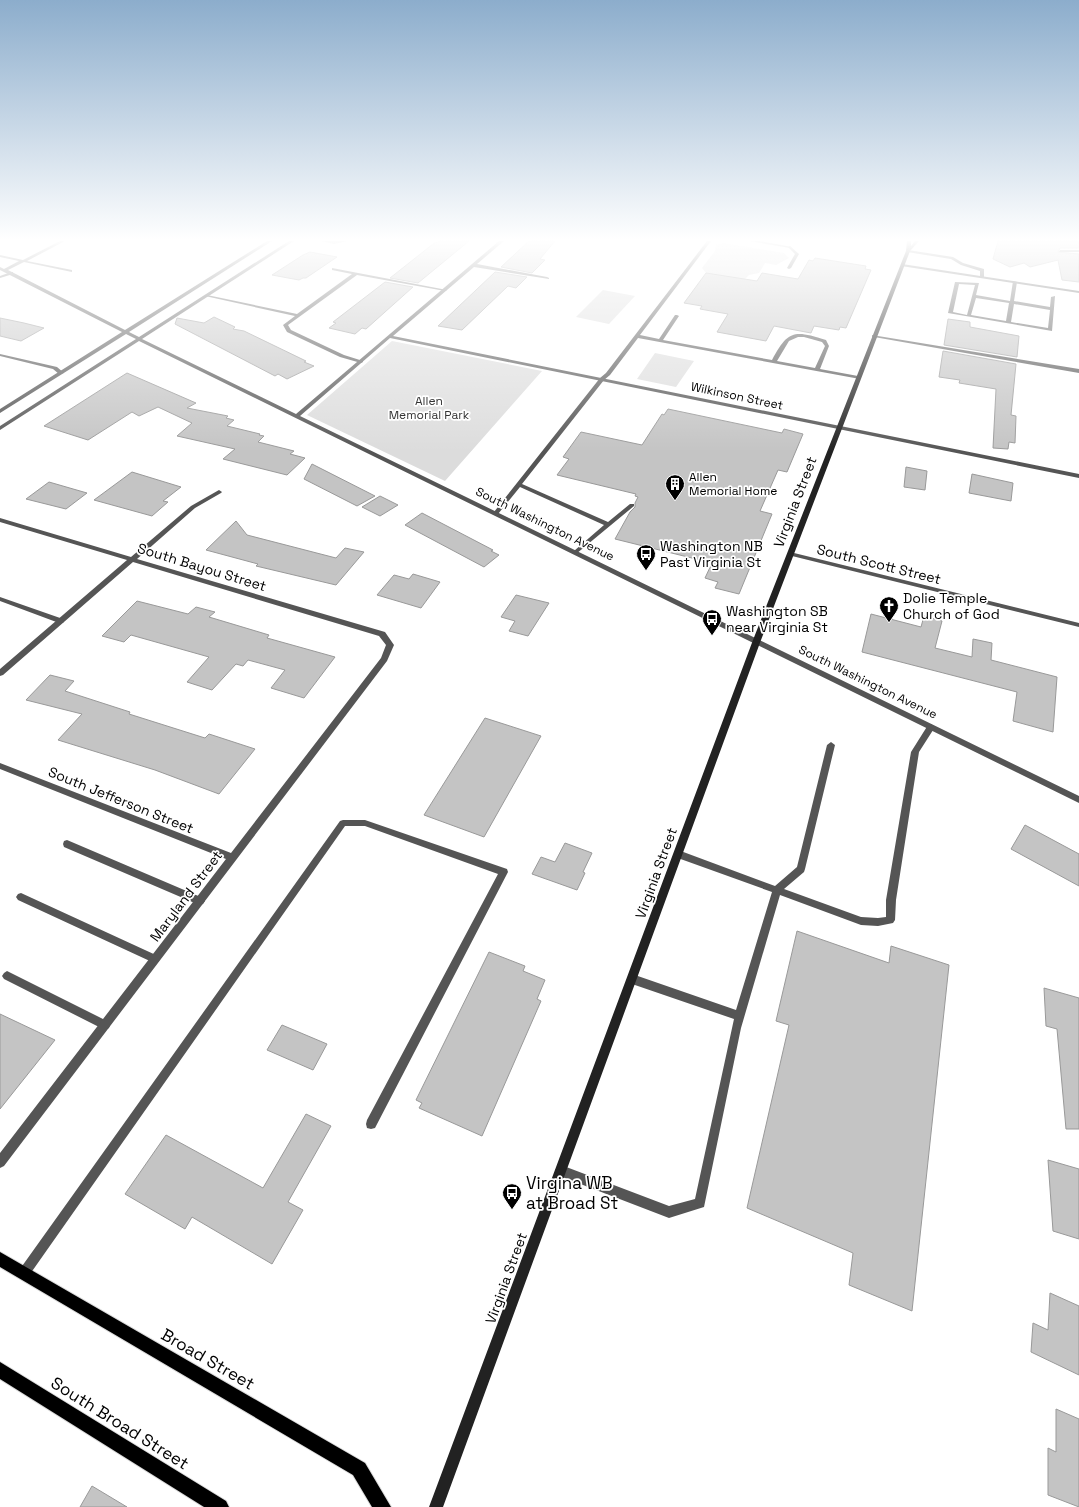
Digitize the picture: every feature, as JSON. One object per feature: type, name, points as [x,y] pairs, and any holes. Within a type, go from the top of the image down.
[{"type":"main road","name":"Broad Street","points":[[0,1259],[359,1469],[382,1507]]},
{"type":"main road","name":"South Broad Street","points":[[0,1370],[201,1502],[220,1507]]},
{"type":"street","name":"South Washington Avenue","points":[[84,311],[757,640],[1079,800]]},
{"type":"street","points":[[0,411],[159,311]]},
{"type":"street","points":[[0,428],[183,311]]},
{"type":"street","points":[[280,311],[297,315]]},
{"type":"street","points":[[302,311],[285,325],[289,331],[342,356],[361,362]]},
{"type":"street","points":[[296,416],[420,311]]},
{"type":"street","points":[[496,513],[602,379],[608,374],[655,311]]},
{"type":"street","name":"Virginia Street","points":[[436,1507],[757,640],[884,311]]},
{"type":"street","points":[[950,311],[950,313],[1050,330],[1052,311]]},
{"type":"street","points":[[970,316],[971,311]]},
{"type":"street","points":[[1008,323],[1010,311]]},
{"type":"street","points":[[660,341],[677,316]]},
{"type":"street","points":[[774,362],[786,340],[790,336],[799,335],[824,341],[827,346],[817,370]]},
{"type":"street","points":[[636,336],[858,378]]},
{"type":"street","points":[[874,336],[1079,371]]},
{"type":"street","name":"Wilkinson Street","points":[[390,337],[1079,476]]},
{"type":"street","points":[[0,355],[55,368],[67,374]]},
{"type":"street","points":[[73,375],[79,377]]},
{"type":"street","points":[[518,484],[609,525]]},
{"type":"street","points":[[0,673],[193,507],[219,492]]},
{"type":"street","points":[[576,552],[632,505]]},
{"type":"street","name":"South Bayou Street","points":[[1,521],[134,559],[382,634],[390,646]]},
{"type":"street","name":"South Scott Street","points":[[790,554],[1079,625]]},
{"type":"street","points":[[0,599],[61,621]]},
{"type":"street","name":"Maryland Street","points":[[0,1162],[384,659],[390,646]]},
{"type":"street","points":[[678,854],[861,921],[878,922],[890,920],[891,900],[915,752],[931,727]]},
{"type":"street","points":[[561,1171],[669,1212],[700,1203],[740,1016],[777,890],[801,869],[831,745]]},
{"type":"street","name":"South Jefferson Street","points":[[0,766],[233,858]]},
{"type":"street","points":[[24,1273],[343,823],[365,823],[504,872],[371,1124]]},
{"type":"street","points":[[67,844],[200,901]]},
{"type":"street","points":[[22,897],[155,959]]},
{"type":"street","points":[[7,976],[105,1025]]},
{"type":"street","points":[[632,979],[740,1016]]},
{"type":"green space","points":[[582,311],[621,311],[609,324],[576,317]]},
{"type":"green space","name":"Allen Memorial Park","points":[[392,341],[542,371],[445,481],[307,415]]},
{"type":"green space","points":[[655,353],[694,361],[676,387],[637,379]]},
{"type":"building","points":[[347,311],[386,311],[366,329],[362,328],[355,334],[329,328],[336,323],[333,322]]},
{"type":"building","points":[[453,311],[482,311],[462,330],[438,326]]},
{"type":"building","points":[[713,311],[853,311],[846,328],[840,327],[839,330],[814,326],[811,333],[774,326],[766,341],[717,332],[728,314]]},
{"type":"building","points":[[214,317],[235,327],[233,329],[244,331],[314,366],[287,379],[278,374],[275,376],[175,324],[177,318],[204,323]]},
{"type":"building","points":[[0,318],[44,328],[21,341],[0,336]]},
{"type":"building","points":[[948,319],[970,322],[970,327],[1019,336],[1017,357],[944,345]]},
{"type":"building","points":[[943,351],[1016,364],[1011,415],[1016,416],[1015,443],[1009,442],[1008,449],[993,448],[996,389],[959,383],[960,380],[939,377]]},
{"type":"building","points":[[127,373],[196,403],[187,408],[228,416],[226,418],[234,420],[227,426],[264,436],[258,442],[294,451],[290,454],[305,458],[287,475],[223,459],[235,449],[177,436],[192,423],[158,407],[139,416],[132,412],[88,440],[44,426]]},
{"type":"building","name":"Allen Memorial Home","points":[[668,409],[782,433],[784,429],[803,434],[787,472],[778,470],[760,511],[772,514],[739,594],[715,588],[718,582],[705,578],[712,563],[615,539],[630,512],[635,507],[638,497],[635,496],[636,494],[557,475],[569,459],[563,457],[581,432],[642,445],[662,414],[664,415]]},
{"type":"building","points":[[312,464],[375,496],[357,506],[304,479]]},
{"type":"building","points":[[906,467],[927,471],[925,490],[904,487]]},
{"type":"building","points":[[132,472],[181,487],[163,501],[168,502],[152,516],[94,500]]},
{"type":"building","points":[[972,474],[1013,483],[1011,501],[969,493]]},
{"type":"building","points":[[49,482],[87,493],[66,509],[26,499]]},
{"type":"building","points":[[380,496],[398,505],[380,516],[362,507]]},
{"type":"building","points":[[422,513],[493,550],[491,551],[499,555],[484,567],[405,525]]},
{"type":"building","points":[[236,521],[247,535],[336,558],[345,548],[364,552],[336,585],[256,566],[258,564],[206,550]]},
{"type":"building","points":[[413,574],[440,582],[421,608],[377,595],[394,575],[409,579]]},
{"type":"building","points":[[516,595],[549,603],[528,636],[509,631],[515,621],[501,617]]},
{"type":"building","points":[[137,601],[188,614],[196,607],[215,612],[209,617],[269,635],[267,638],[335,657],[304,698],[271,688],[285,670],[248,660],[243,666],[236,664],[212,690],[187,682],[209,657],[131,635],[124,642],[102,636]]},
{"type":"building","points":[[871,614],[921,627],[924,616],[942,621],[935,648],[972,657],[973,639],[992,643],[991,660],[1057,677],[1053,732],[1013,721],[1017,692],[862,652]]},
{"type":"building","points":[[50,675],[74,681],[65,691],[130,712],[129,714],[205,738],[209,734],[255,749],[219,794],[155,770],[58,740],[82,714],[26,700]]},
{"type":"building","points":[[485,718],[541,736],[484,837],[424,815]]},
{"type":"building","points":[[1025,825],[1079,854],[1079,886],[1011,849]]},
{"type":"building","points":[[565,843],[592,853],[583,872],[585,873],[577,890],[532,874],[541,857],[555,862]]},
{"type":"building","points":[[797,931],[889,963],[891,946],[949,965],[912,1311],[849,1285],[853,1253],[747,1208],[789,1025],[776,1021]]},
{"type":"building","points":[[489,952],[525,966],[523,971],[545,980],[537,999],[541,1001],[482,1136],[419,1108],[422,1103],[416,1100]]},
{"type":"building","points":[[1044,988],[1079,998],[1079,1129],[1066,1129],[1057,1029],[1046,1026]]},
{"type":"building","points":[[0,1014],[55,1040],[0,1109]]},
{"type":"building","points":[[282,1025],[327,1044],[313,1070],[267,1050]]},
{"type":"building","points":[[306,1114],[331,1126],[288,1202],[303,1210],[272,1264],[192,1217],[185,1229],[125,1194],[166,1135],[263,1188]]},
{"type":"building","points":[[1048,1160],[1079,1169],[1079,1239],[1053,1231]]},
{"type":"building","points":[[1050,1293],[1079,1306],[1079,1375],[1031,1352],[1033,1323],[1048,1330]]},
{"type":"building","points":[[1056,1409],[1079,1419],[1079,1507],[1048,1495],[1048,1448],[1056,1452]]},
{"type":"building","points":[[92,1486],[127,1507],[80,1507]]},
{"type":"place","name":"Allen Memorial Home","points":[[675,501]]},
{"type":"place","name":"Washington NB Past Virginia St","points":[[646,571]]},
{"type":"place","name":"Dolie Temple Church of God","points":[[889,623]]},
{"type":"place","name":"Washington SB near Virginia St","points":[[712,636]]},
{"type":"place","name":"Virgina WB at Broad St","points":[[512,1210]]}]
